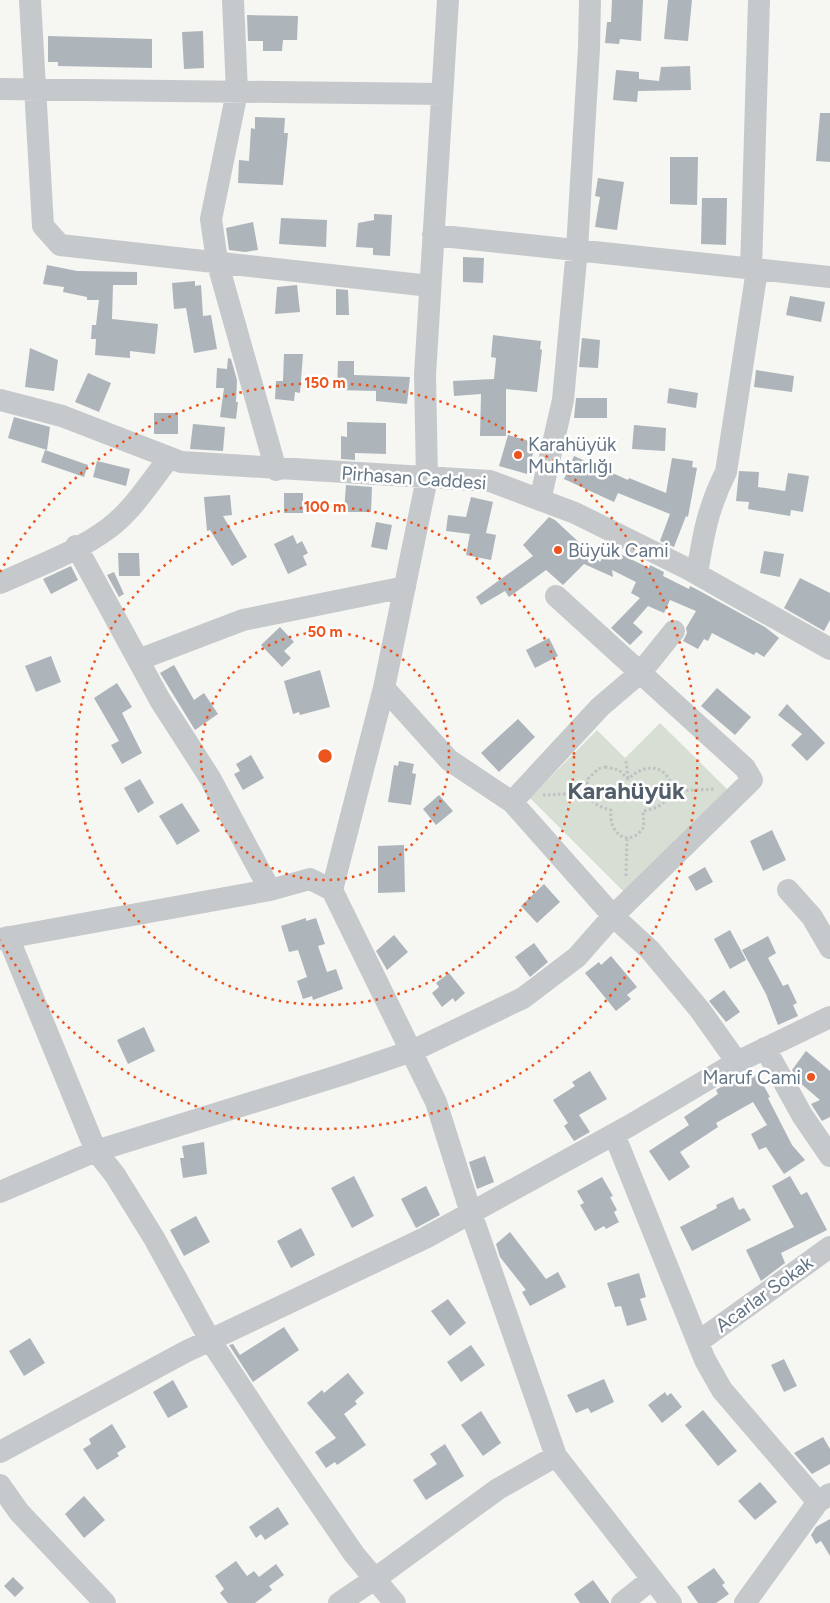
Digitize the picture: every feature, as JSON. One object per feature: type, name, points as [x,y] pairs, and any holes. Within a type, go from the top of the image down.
[{"type":"street","points":[[30,0],[43,226],[60,244],[430,286]]},
{"type":"street","points":[[233,0],[237,92],[211,219],[218,261],[276,470]]},
{"type":"street","points":[[332,890],[384,688],[426,478],[425,375],[448,0]]},
{"type":"street","points":[[540,500],[563,400],[577,249],[589,48],[590,0]]},
{"type":"street","points":[[697,574],[706,520],[715,493],[726,472],[754,270],[759,0]]},
{"type":"street","points":[[0,89],[35,91],[442,94]]},
{"type":"street","points":[[433,235],[830,277]]},
{"type":"street","name":"Pirhasan Caddesi","points":[[0,400],[62,416],[180,462],[276,470],[490,481],[575,513],[697,574],[830,649]]},
{"type":"street","points":[[0,583],[110,528],[137,500],[169,458]]},
{"type":"street","points":[[76,546],[160,700],[210,778],[270,890]]},
{"type":"street","points":[[138,660],[243,620],[405,587]]},
{"type":"street","points":[[0,1192],[96,1151],[412,1051],[523,998],[577,957],[619,910],[752,780],[745,768],[556,596]]},
{"type":"street","points":[[514,799],[600,706],[641,672],[674,631]]},
{"type":"street","points":[[384,688],[449,760],[514,799],[619,910],[700,1010],[737,1062]]},
{"type":"street","points":[[395,1603],[354,1554],[313,1496],[210,1340],[149,1230],[115,1175],[96,1151],[4,938],[270,890],[310,879],[332,890],[436,1102],[471,1213],[556,1456],[671,1603]]},
{"type":"street","points":[[788,890],[812,917],[830,948]]},
{"type":"street","points":[[0,1452],[210,1340],[425,1238],[614,1134],[737,1062],[830,1017]]},
{"type":"street","points":[[765,1048],[802,1115],[830,1156]]},
{"type":"street","points":[[614,1134],[698,1342],[722,1390],[824,1498],[745,1603]]},
{"type":"street","name":"Acarlar Sokak","points":[[698,1342],[830,1246]]},
{"type":"street","points":[[339,1603],[498,1489],[556,1456]]},
{"type":"street","points":[[0,1485],[19,1512],[105,1603]]},
{"type":"street","points":[[622,1603],[652,1579]]},
{"type":"path","points":[[626,761],[628,779]]},
{"type":"path","points":[[644,767],[658,768],[668,778],[671,791],[669,798],[659,808],[643,811],[645,821],[642,828],[636,835],[627,837],[620,836],[612,827],[611,810],[596,805],[587,793],[588,779],[598,769],[612,768],[628,779],[644,767]]},
{"type":"path","points":[[671,791],[744,788]]},
{"type":"path","points":[[514,799],[587,793]]},
{"type":"path","points":[[619,910],[627,837]]},
{"type":"shaded area","points":[[660,723],[728,790],[625,893],[530,798],[597,730],[625,758]]},
{"type":"building","points":[[612,0],[643,0],[641,41],[620,39],[619,44],[605,43],[607,22],[611,22]]},
{"type":"building","points":[[668,0],[692,0],[688,41],[664,39]]},
{"type":"building","points":[[247,15],[298,16],[297,40],[283,40],[282,51],[263,51],[263,41],[248,41]]},
{"type":"building","points":[[203,31],[204,68],[184,69],[182,32]]},
{"type":"building","points":[[48,36],[152,39],[152,68],[58,66],[58,62],[48,62]]},
{"type":"building","points":[[690,66],[691,90],[638,91],[637,102],[613,100],[616,70],[639,72],[639,79],[659,81],[661,67]]},
{"type":"building","points":[[820,113],[830,113],[830,162],[816,161]]},
{"type":"building","points":[[255,117],[285,118],[284,133],[288,133],[283,185],[238,183],[239,160],[249,161],[251,128],[255,129]]},
{"type":"building","points":[[670,157],[698,157],[697,205],[670,204]]},
{"type":"building","points":[[598,178],[624,182],[617,230],[595,227],[600,197],[595,196]]},
{"type":"building","points":[[702,198],[727,198],[726,245],[701,244]]},
{"type":"building","points":[[374,214],[392,215],[390,256],[373,255],[373,248],[356,247],[358,223],[374,220]]},
{"type":"building","points":[[281,218],[327,220],[326,247],[279,244]]},
{"type":"building","points":[[253,222],[258,250],[245,252],[229,250],[226,228]]},
{"type":"building","points":[[463,257],[484,258],[483,283],[463,282]]},
{"type":"building","points":[[47,265],[77,271],[137,272],[137,285],[113,285],[112,319],[158,324],[155,354],[130,351],[130,358],[95,355],[96,339],[91,339],[92,325],[96,325],[99,300],[87,300],[87,297],[63,292],[64,287],[43,284]]},
{"type":"building","points":[[195,281],[195,286],[201,285],[203,316],[211,315],[217,349],[194,353],[186,308],[174,309],[172,283]]},
{"type":"building","points":[[297,285],[300,312],[275,314],[277,287]]},
{"type":"building","points":[[336,289],[348,290],[349,315],[336,315]]},
{"type":"building","points":[[790,296],[825,302],[821,322],[786,315]]},
{"type":"building","points":[[493,335],[541,341],[540,349],[542,350],[537,392],[506,389],[506,436],[480,436],[481,394],[454,396],[453,381],[494,379],[496,358],[491,357]]},
{"type":"building","points":[[582,338],[600,340],[598,368],[579,367]]},
{"type":"building","points":[[30,348],[58,360],[54,391],[25,387]]},
{"type":"building","points":[[284,354],[303,354],[300,393],[295,392],[294,401],[275,399],[276,381],[283,381]]},
{"type":"building","points":[[228,358],[231,359],[237,380],[236,402],[238,402],[236,419],[220,417],[224,388],[216,388],[217,368],[227,369]]},
{"type":"building","points":[[338,361],[354,361],[354,375],[410,377],[407,404],[376,401],[376,391],[337,390]]},
{"type":"building","points":[[756,370],[794,376],[792,392],[754,387]]},
{"type":"building","points":[[88,373],[111,383],[99,412],[75,402]]},
{"type":"building","points":[[669,388],[698,393],[696,408],[667,403]]},
{"type":"building","points":[[576,398],[607,398],[607,418],[574,418]]},
{"type":"building","points":[[154,413],[178,413],[178,434],[154,434]]},
{"type":"building","points":[[14,417],[50,427],[47,450],[8,438]]},
{"type":"building","points":[[347,422],[386,423],[386,454],[355,453],[355,460],[341,459],[341,436],[347,437]]},
{"type":"building","points":[[193,424],[225,427],[223,451],[190,449]]},
{"type":"building","points":[[634,425],[666,428],[665,451],[632,449]]},
{"type":"building","name":"Karahüyük Muhtarlığı","points":[[508,435],[536,443],[527,474],[499,466]]},
{"type":"building","points":[[45,450],[88,465],[84,477],[41,462]]},
{"type":"building","points":[[574,456],[628,480],[629,478],[666,493],[672,458],[693,461],[692,467],[697,468],[688,517],[686,516],[674,547],[660,541],[670,514],[618,493],[614,502],[564,479]]},
{"type":"building","points":[[97,461],[130,469],[126,486],[93,477]]},
{"type":"building","points":[[739,471],[759,472],[758,487],[785,491],[788,473],[809,476],[803,512],[791,510],[790,516],[748,509],[749,502],[736,501]]},
{"type":"building","points":[[346,485],[372,487],[371,512],[344,512]]},
{"type":"building","points":[[284,493],[303,493],[303,513],[284,513]]},
{"type":"building","points":[[230,495],[232,515],[223,516],[247,557],[232,566],[210,530],[207,531],[204,497]]},
{"type":"building","points":[[471,497],[493,502],[486,533],[496,535],[491,560],[466,555],[470,534],[446,531],[448,515],[466,517]]},
{"type":"building","points":[[549,517],[555,520],[600,562],[608,548],[649,568],[650,565],[664,572],[663,576],[689,589],[690,586],[698,590],[765,627],[779,638],[764,657],[756,652],[754,655],[712,633],[708,641],[704,639],[698,649],[683,641],[687,633],[686,628],[696,611],[670,600],[664,613],[648,606],[633,623],[643,632],[630,645],[611,628],[640,598],[631,593],[636,582],[612,570],[613,577],[584,564],[563,585],[546,570],[509,597],[505,591],[481,605],[476,597],[533,556],[523,545]]},
{"type":"building","points":[[376,522],[392,525],[387,550],[371,547]]},
{"type":"building","points":[[293,535],[297,544],[302,541],[308,553],[303,556],[307,565],[288,574],[274,544]]},
{"type":"building","points":[[764,551],[784,554],[780,577],[760,573]]},
{"type":"building","points":[[118,553],[139,553],[140,576],[119,576]]},
{"type":"building","points":[[71,566],[78,580],[51,594],[43,579]]},
{"type":"building","points":[[114,572],[124,594],[119,597],[107,575]]},
{"type":"building","points":[[800,578],[830,593],[830,620],[824,631],[784,608]]},
{"type":"building","points":[[280,627],[294,642],[284,651],[291,658],[282,667],[261,645]]},
{"type":"building","points":[[549,638],[558,656],[535,668],[526,650]]},
{"type":"building","points":[[51,656],[61,682],[36,692],[25,666]]},
{"type":"building","points":[[174,665],[194,700],[204,693],[218,714],[195,730],[160,673]]},
{"type":"building","points":[[320,670],[330,707],[300,715],[299,712],[293,714],[284,681]]},
{"type":"building","points":[[117,683],[132,707],[122,713],[142,753],[122,764],[111,745],[119,741],[94,698]]},
{"type":"building","points":[[717,688],[751,717],[735,735],[701,706]]},
{"type":"building","points":[[787,704],[825,743],[807,761],[791,745],[802,734],[778,715]]},
{"type":"building","points":[[518,719],[535,737],[499,772],[481,753]]},
{"type":"building","points":[[251,755],[264,778],[243,790],[234,774],[240,771],[236,764]]},
{"type":"building","points":[[399,761],[414,764],[412,773],[416,774],[411,805],[388,802],[394,765],[398,766]]},
{"type":"building","points":[[140,779],[154,803],[138,813],[124,788]]},
{"type":"building","points":[[439,795],[453,811],[436,825],[423,809]]},
{"type":"building","points":[[182,803],[200,831],[177,845],[159,816]]},
{"type":"building","points":[[772,830],[786,860],[763,871],[750,841]]},
{"type":"building","points":[[404,845],[405,892],[378,893],[378,846]]},
{"type":"building","points":[[705,867],[713,882],[696,891],[688,877]]},
{"type":"building","points":[[544,884],[560,902],[537,923],[521,906]]},
{"type":"building","points":[[306,918],[306,921],[316,918],[325,944],[318,946],[327,972],[336,969],[343,989],[313,1000],[312,996],[303,999],[297,981],[307,977],[298,950],[289,952],[281,926]]},
{"type":"building","points":[[730,930],[746,960],[730,969],[714,939]]},
{"type":"building","points":[[394,935],[408,952],[387,970],[376,951]]},
{"type":"building","points":[[768,936],[776,953],[768,958],[783,986],[788,984],[797,1003],[793,1005],[798,1016],[778,1025],[766,994],[742,950]]},
{"type":"building","points":[[534,943],[548,962],[530,977],[515,957]]},
{"type":"building","points":[[611,956],[637,987],[627,995],[631,999],[616,1011],[585,973],[599,962],[601,965]]},
{"type":"building","points":[[449,973],[465,993],[455,1002],[453,998],[442,1007],[432,993],[439,987],[436,983]]},
{"type":"building","points":[[724,990],[740,1012],[726,1022],[709,1001]]},
{"type":"building","points":[[144,1027],[155,1051],[128,1064],[117,1040]]},
{"type":"building","name":"Maruf Cami","points":[[806,1051],[830,1071],[830,1117],[822,1121],[811,1104],[820,1100],[799,1082],[792,1070]]},
{"type":"building","points":[[590,1071],[607,1099],[579,1115],[590,1132],[574,1141],[564,1126],[568,1123],[553,1100],[575,1086],[572,1082]]},
{"type":"building","points":[[757,1074],[792,1145],[805,1160],[784,1174],[766,1147],[759,1150],[751,1134],[767,1125],[753,1102],[716,1123],[718,1127],[680,1152],[690,1167],[669,1181],[649,1151],[689,1125],[684,1117],[718,1094],[716,1090],[736,1078],[740,1085]]},
{"type":"building","points":[[204,1142],[207,1174],[183,1178],[180,1158],[184,1158],[182,1146]]},
{"type":"building","points":[[485,1156],[494,1182],[477,1189],[469,1162]]},
{"type":"building","points":[[354,1176],[374,1216],[352,1228],[331,1188]]},
{"type":"building","points":[[790,1176],[801,1195],[807,1192],[827,1230],[781,1253],[785,1263],[761,1281],[746,1250],[794,1227],[772,1186]]},
{"type":"building","points":[[602,1177],[613,1196],[610,1197],[617,1210],[614,1212],[619,1222],[606,1229],[604,1226],[595,1231],[580,1205],[584,1203],[577,1191]]},
{"type":"building","points":[[426,1186],[440,1215],[416,1228],[401,1199]]},
{"type":"building","points":[[733,1197],[739,1210],[744,1208],[751,1220],[692,1251],[680,1227],[717,1208],[716,1205]]},
{"type":"building","points":[[196,1216],[210,1242],[184,1256],[170,1230]]},
{"type":"building","points":[[301,1228],[315,1255],[291,1268],[277,1241]]},
{"type":"building","points":[[510,1232],[546,1279],[558,1272],[566,1287],[530,1306],[522,1292],[526,1290],[500,1257],[496,1244]]},
{"type":"building","points":[[639,1273],[646,1297],[640,1299],[647,1320],[627,1326],[621,1306],[615,1307],[607,1283]]},
{"type":"building","points":[[448,1299],[466,1323],[450,1336],[431,1311]]},
{"type":"building","points":[[284,1327],[299,1350],[253,1382],[229,1345],[233,1344],[240,1355]]},
{"type":"building","points":[[30,1338],[45,1363],[24,1376],[9,1351]]},
{"type":"building","points":[[471,1345],[485,1365],[461,1382],[447,1362]]},
{"type":"building","points":[[784,1359],[797,1386],[784,1392],[771,1365]]},
{"type":"building","points":[[348,1373],[364,1393],[355,1401],[357,1404],[344,1414],[366,1445],[337,1465],[335,1462],[326,1468],[315,1452],[336,1438],[307,1403],[322,1390],[324,1393]]},
{"type":"building","points":[[604,1379],[614,1402],[591,1413],[588,1408],[576,1413],[567,1395]]},
{"type":"building","points":[[173,1380],[188,1407],[168,1418],[153,1392]]},
{"type":"building","points":[[665,1392],[667,1396],[671,1393],[682,1407],[662,1423],[648,1405]]},
{"type":"building","points":[[703,1410],[737,1451],[718,1466],[685,1425]]},
{"type":"building","points":[[481,1411],[501,1443],[483,1456],[461,1425]]},
{"type":"building","points":[[112,1424],[126,1447],[117,1453],[119,1456],[97,1470],[83,1449],[91,1444],[89,1439]]},
{"type":"building","points":[[823,1437],[830,1449],[830,1464],[812,1474],[794,1453]]},
{"type":"building","points":[[445,1444],[464,1476],[426,1500],[413,1480],[437,1464],[430,1454]]},
{"type":"building","points":[[760,1482],[777,1502],[755,1520],[738,1501]]},
{"type":"building","points":[[84,1496],[105,1520],[84,1538],[65,1514]]},
{"type":"building","points":[[278,1507],[289,1524],[265,1540],[261,1534],[256,1538],[249,1527]]},
{"type":"building","points":[[830,1519],[830,1556],[821,1541],[816,1544],[811,1535],[816,1527]]},
{"type":"building","points":[[236,1561],[247,1576],[254,1571],[259,1577],[276,1564],[284,1575],[269,1586],[272,1590],[255,1603],[228,1603],[220,1593],[224,1589],[215,1576]]},
{"type":"building","points":[[714,1568],[725,1583],[722,1585],[729,1594],[716,1603],[698,1603],[687,1587]]},
{"type":"building","points":[[13,1577],[24,1588],[15,1597],[4,1586]]},
{"type":"building","points":[[593,1580],[609,1603],[580,1603],[574,1594]]},
{"type":"place","name":"Karahüyük Muhtarlığı","points":[[518,455]]},
{"type":"place","name":"Büyük Cami","points":[[558,550]]},
{"type":"place","name":"Maruf Cami","points":[[811,1077]]},
{"type":"district","name":"Karahüyük","points":[[626,790]]}]
